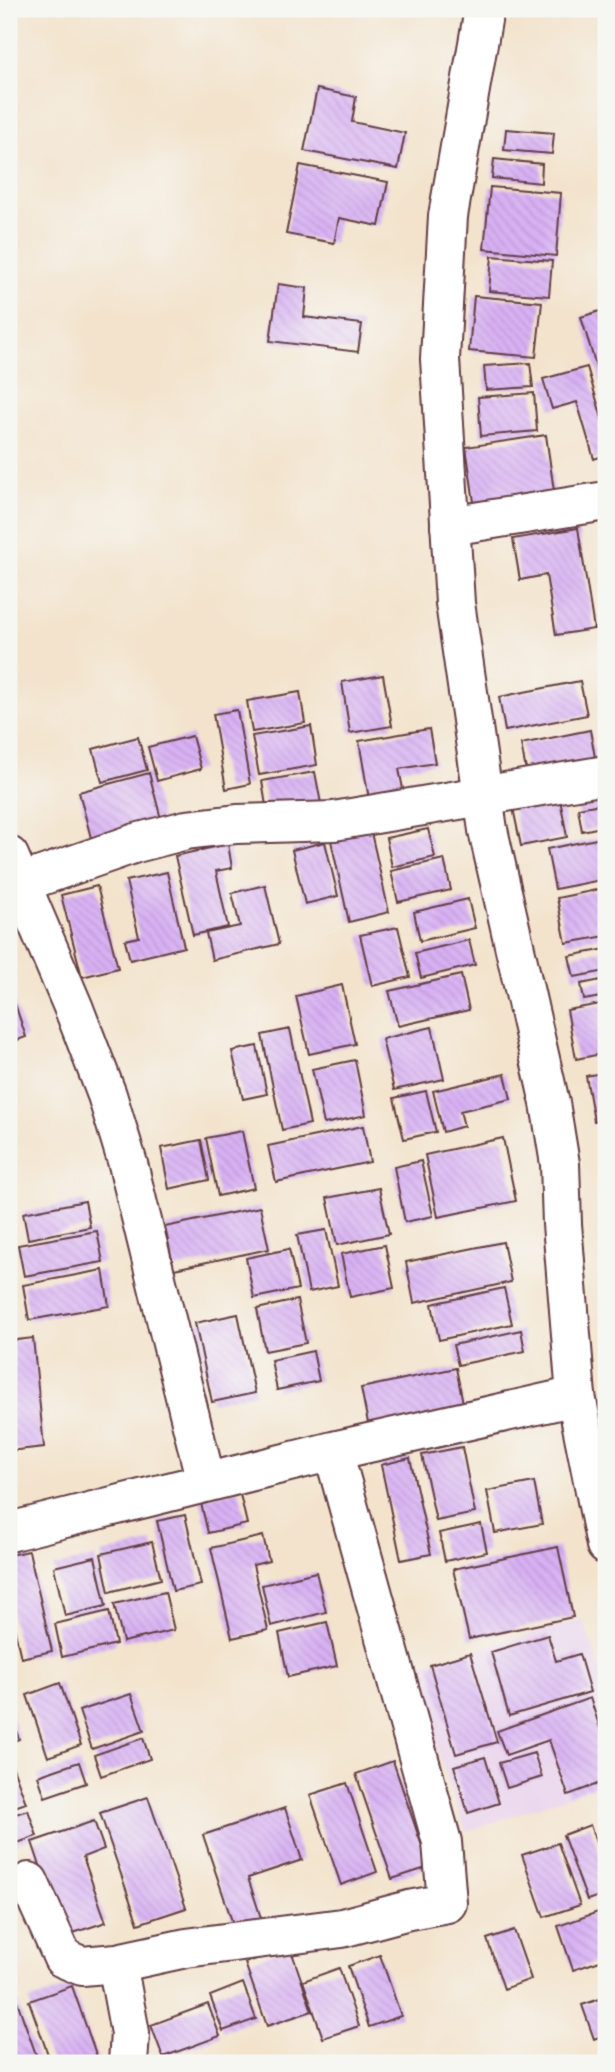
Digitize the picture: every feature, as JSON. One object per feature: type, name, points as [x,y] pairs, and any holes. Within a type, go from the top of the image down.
[{"type":"street","points":[[484,9],[447,229],[440,359],[455,603],[488,830],[550,1103],[561,1164],[562,1224],[576,1396],[606,1545]]},
{"type":"street","points":[[450,526],[606,501]]},
{"type":"street","points":[[206,1482],[128,1164],[107,1095],[15,869],[136,844],[186,830],[237,824],[334,821],[606,775]]},
{"type":"street","points":[[9,1532],[333,1451],[576,1396]]},
{"type":"street","points":[[29,1882],[63,1958],[82,1966],[117,1964],[186,1948],[342,1928],[447,1903],[442,1842],[333,1451]]},
{"type":"street","points":[[117,1964],[130,2033],[128,2063]]},
{"type":"shaded area","points":[[583,1620],[606,1686],[606,1783],[466,1832],[409,1668]]},
{"type":"building","points":[[317,89],[356,97],[352,122],[405,133],[398,169],[304,151]]},
{"type":"building","points":[[506,129],[554,133],[552,154],[504,150]]},
{"type":"building","points":[[494,159],[542,164],[541,183],[492,178]]},
{"type":"building","points":[[300,165],[388,182],[379,226],[339,218],[334,243],[286,234]]},
{"type":"building","points":[[490,187],[561,193],[556,256],[484,249]]},
{"type":"building","points":[[492,256],[552,261],[549,296],[489,291]]},
{"type":"building","points":[[278,284],[307,288],[304,317],[362,324],[358,352],[270,341]]},
{"type":"building","points":[[474,296],[542,302],[536,357],[469,351]]},
{"type":"building","points":[[606,309],[606,399],[581,317]]},
{"type":"building","points":[[530,363],[533,387],[486,390],[484,366]]},
{"type":"building","points":[[587,367],[606,432],[606,455],[594,459],[577,402],[552,409],[543,379]]},
{"type":"building","points":[[534,393],[537,431],[481,436],[478,397]]},
{"type":"building","points":[[546,435],[555,498],[475,509],[466,447]]},
{"type":"building","points":[[578,528],[594,629],[556,635],[546,575],[520,580],[513,539]]},
{"type":"building","points":[[383,675],[392,726],[350,733],[342,682]]},
{"type":"building","points":[[580,681],[587,715],[505,731],[499,697]]},
{"type":"building","points":[[300,692],[305,723],[252,732],[247,701]]},
{"type":"building","points":[[237,710],[250,784],[226,789],[213,714]]},
{"type":"building","points":[[311,726],[317,765],[259,775],[252,736]]},
{"type":"building","points":[[429,729],[435,763],[399,769],[405,799],[370,805],[359,741]]},
{"type":"building","points":[[590,730],[597,768],[528,781],[521,744]]},
{"type":"building","points":[[192,736],[201,769],[157,781],[148,747]]},
{"type":"building","points":[[138,737],[147,770],[102,782],[93,749]]},
{"type":"building","points":[[315,772],[322,809],[268,818],[262,781]]},
{"type":"building","points":[[149,773],[161,819],[91,838],[79,792]]},
{"type":"building","points":[[560,799],[567,837],[521,846],[513,808]]},
{"type":"building","points":[[606,803],[606,826],[582,831],[578,808]]},
{"type":"building","points":[[370,828],[389,912],[349,922],[330,836]]},
{"type":"building","points":[[428,829],[435,857],[392,867],[386,838]]},
{"type":"building","points":[[606,837],[606,879],[555,889],[547,849]]},
{"type":"building","points":[[325,842],[338,896],[305,904],[292,850]]},
{"type":"building","points":[[228,844],[232,868],[216,871],[228,927],[193,935],[175,856]]},
{"type":"building","points":[[444,859],[451,890],[398,902],[391,871]]},
{"type":"building","points":[[167,872],[184,947],[130,960],[125,940],[139,937],[126,881]]},
{"type":"building","points":[[265,885],[279,944],[212,960],[206,933],[240,926],[232,893]]},
{"type":"building","points":[[97,886],[118,968],[82,977],[61,895]]},
{"type":"building","points":[[606,888],[606,936],[566,943],[557,898]]},
{"type":"building","points":[[468,899],[475,928],[420,941],[414,912]]},
{"type":"building","points":[[398,927],[410,977],[372,986],[360,935]]},
{"type":"building","points":[[469,940],[475,965],[421,978],[415,953]]},
{"type":"building","points":[[606,949],[606,971],[574,977],[569,956]]},
{"type":"building","points":[[461,975],[469,1010],[398,1026],[389,991]]},
{"type":"building","points":[[606,979],[606,996],[584,1000],[581,984]]},
{"type":"building","points":[[342,985],[355,1044],[309,1054],[296,996]]},
{"type":"building","points":[[9,986],[26,1037],[9,1043]]},
{"type":"building","points":[[606,1003],[606,1053],[576,1059],[567,1010]]},
{"type":"building","points":[[432,1027],[444,1079],[394,1090],[382,1039]]},
{"type":"building","points":[[290,1029],[310,1124],[282,1130],[262,1035]]},
{"type":"building","points":[[257,1046],[267,1094],[243,1099],[232,1051]]},
{"type":"building","points":[[355,1060],[366,1115],[324,1124],[312,1069]]},
{"type":"building","points":[[606,1072],[606,1119],[594,1121],[586,1076]]},
{"type":"building","points":[[505,1074],[511,1099],[460,1111],[464,1126],[443,1132],[433,1091]]},
{"type":"building","points":[[426,1091],[436,1132],[404,1139],[394,1098]]},
{"type":"building","points":[[363,1126],[370,1162],[276,1182],[268,1146]]},
{"type":"building","points":[[242,1131],[254,1188],[218,1196],[206,1138]]},
{"type":"building","points":[[503,1138],[516,1201],[438,1217],[425,1155]]},
{"type":"building","points":[[201,1140],[209,1180],[169,1189],[161,1148]]},
{"type":"building","points":[[421,1161],[433,1216],[405,1222],[394,1167]]},
{"type":"building","points":[[379,1188],[389,1234],[337,1245],[327,1198]]},
{"type":"building","points":[[85,1201],[90,1227],[28,1239],[23,1213]]},
{"type":"building","points":[[260,1207],[269,1249],[174,1269],[165,1227]]},
{"type":"building","points":[[326,1230],[338,1286],[309,1292],[297,1235]]},
{"type":"building","points":[[97,1231],[103,1262],[24,1276],[18,1245]]},
{"type":"building","points":[[503,1242],[511,1282],[414,1303],[406,1262]]},
{"type":"building","points":[[385,1245],[394,1288],[350,1297],[341,1254]]},
{"type":"building","points":[[289,1249],[298,1289],[254,1298],[246,1258]]},
{"type":"building","points":[[103,1270],[109,1306],[29,1320],[23,1285]]},
{"type":"building","points":[[504,1288],[512,1324],[439,1340],[432,1304]]},
{"type":"building","points":[[297,1300],[306,1343],[265,1351],[257,1309]]},
{"type":"building","points":[[238,1314],[255,1393],[212,1402],[195,1323]]},
{"type":"building","points":[[521,1330],[525,1351],[458,1365],[453,1345]]},
{"type":"building","points":[[33,1338],[44,1447],[9,1451],[9,1341]]},
{"type":"building","points":[[313,1351],[319,1381],[277,1390],[271,1360]]},
{"type":"building","points":[[456,1368],[464,1408],[369,1428],[361,1388]]},
{"type":"building","points":[[462,1447],[475,1513],[436,1521],[422,1455]]},
{"type":"building","points":[[410,1458],[431,1554],[401,1560],[381,1465]]},
{"type":"building","points":[[534,1482],[542,1524],[495,1533],[487,1491]]},
{"type":"building","points":[[239,1490],[247,1524],[208,1533],[200,1499]]},
{"type":"building","points":[[185,1515],[201,1585],[173,1591],[157,1521]]},
{"type":"building","points":[[481,1524],[487,1552],[445,1561],[439,1533]]},
{"type":"building","points":[[263,1536],[269,1561],[253,1565],[268,1630],[232,1638],[211,1548]]},
{"type":"building","points":[[152,1542],[161,1579],[109,1592],[101,1554]]},
{"type":"building","points":[[558,1547],[573,1617],[469,1639],[453,1569]]},
{"type":"building","points":[[29,1551],[52,1651],[21,1658],[9,1604],[9,1555]]},
{"type":"building","points":[[95,1557],[106,1606],[65,1616],[54,1567]]},
{"type":"building","points":[[316,1572],[326,1612],[271,1626],[262,1585]]},
{"type":"building","points":[[165,1592],[174,1630],[123,1642],[114,1604]]},
{"type":"building","points":[[109,1611],[116,1644],[62,1657],[55,1624]]},
{"type":"building","points":[[327,1622],[337,1666],[288,1677],[279,1633]]},
{"type":"building","points":[[548,1635],[556,1661],[579,1654],[590,1692],[509,1716],[491,1652]]},
{"type":"building","points":[[470,1653],[497,1742],[456,1754],[430,1665]]},
{"type":"building","points":[[60,1683],[81,1745],[48,1757],[27,1695]]},
{"type":"building","points":[[131,1694],[144,1731],[92,1749],[79,1711]]},
{"type":"building","points":[[590,1698],[606,1746],[606,1781],[568,1795],[549,1740],[506,1755],[497,1731]]},
{"type":"building","points":[[9,1710],[19,1739],[9,1743]]},
{"type":"building","points":[[143,1738],[150,1759],[101,1776],[94,1755]]},
{"type":"building","points":[[534,1753],[542,1777],[507,1788],[499,1763]]},
{"type":"building","points":[[485,1757],[499,1803],[468,1813],[454,1766]]},
{"type":"building","points":[[393,1761],[429,1867],[392,1879],[356,1774]]},
{"type":"building","points":[[79,1762],[86,1783],[45,1797],[38,1776]]},
{"type":"building","points":[[12,1765],[26,1803],[9,1809],[9,1766]]},
{"type":"building","points":[[347,1783],[377,1872],[341,1885],[310,1795]]},
{"type":"building","points":[[148,1797],[186,1908],[138,1924],[100,1813]]},
{"type":"building","points":[[285,1808],[302,1860],[248,1878],[263,1924],[236,1933],[203,1835]]},
{"type":"building","points":[[28,1810],[37,1836],[9,1846],[9,1816]]},
{"type":"building","points":[[94,1821],[104,1849],[83,1857],[106,1922],[64,1936],[32,1842]]},
{"type":"building","points":[[590,1825],[603,1863],[606,1862],[606,1894],[587,1900],[563,1835]]},
{"type":"building","points":[[558,1843],[580,1905],[544,1917],[522,1855]]},
{"type":"building","points":[[598,1912],[606,1936],[606,1959],[573,1970],[558,1926]]},
{"type":"building","points":[[514,1930],[531,1979],[504,1989],[487,1939]]},
{"type":"building","points":[[290,1947],[312,2011],[267,2026],[245,1963]]},
{"type":"building","points":[[380,1955],[401,2016],[369,2027],[348,1966]]},
{"type":"building","points":[[339,1968],[359,2026],[323,2038],[303,1981]]},
{"type":"building","points":[[243,1983],[256,2019],[223,2031],[210,1996]]},
{"type":"building","points":[[72,1986],[98,2060],[90,2063],[51,2063],[29,2001]]},
{"type":"building","points":[[13,1990],[39,2063],[9,2063],[9,1991]]},
{"type":"building","points":[[606,1997],[606,2034],[594,2039],[582,2005]]},
{"type":"building","points":[[208,2004],[220,2036],[163,2057],[151,2025]]}]
